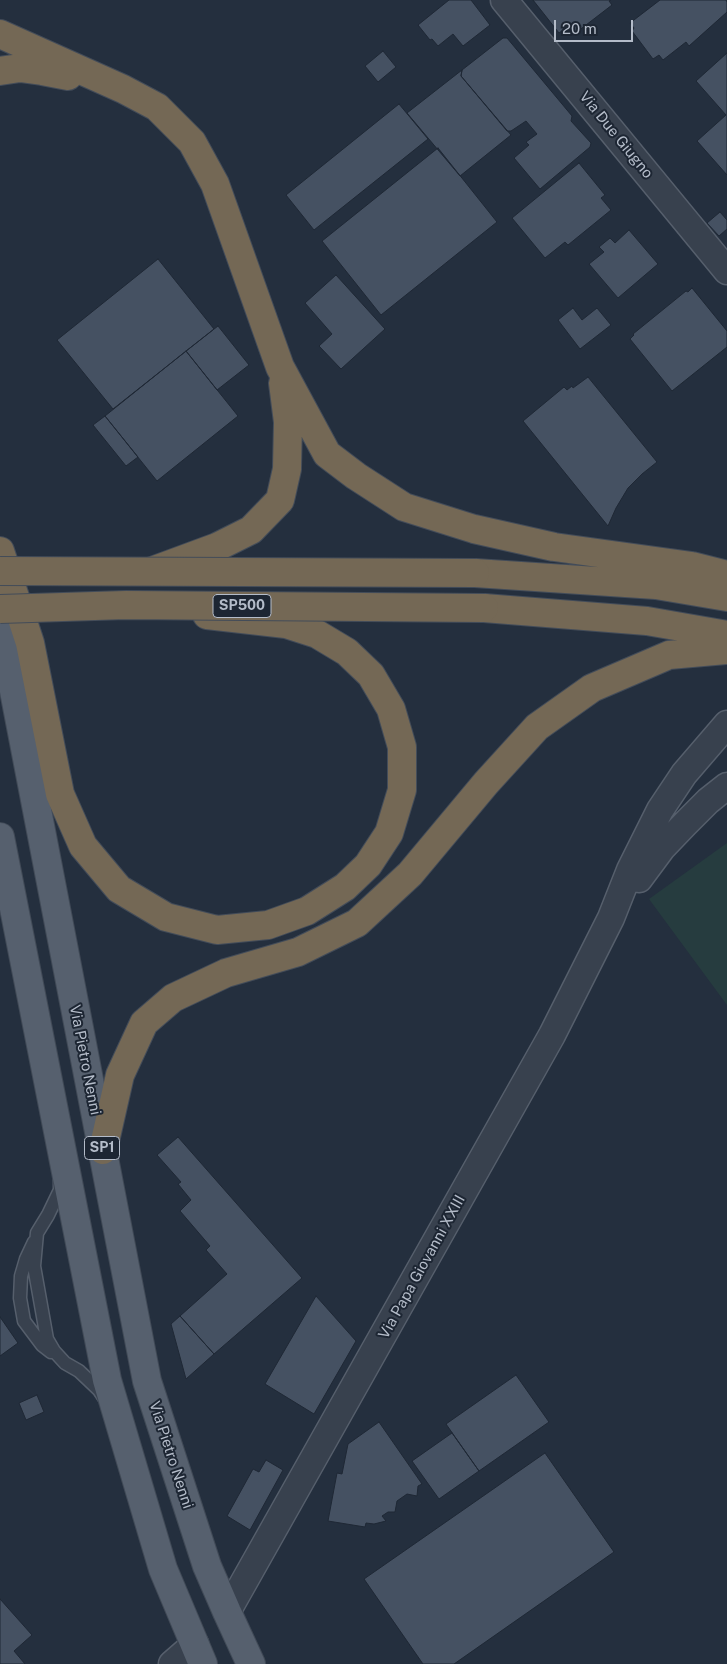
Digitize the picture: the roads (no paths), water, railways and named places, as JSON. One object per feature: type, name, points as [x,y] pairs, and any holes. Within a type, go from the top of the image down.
[{"type":"highway","points":[[0,34],[123,89],[157,108],[192,142],[215,184],[280,367],[328,454],[356,476],[404,507],[474,529],[554,547],[692,566],[727,575]]},
{"type":"highway","points":[[0,71],[20,68],[42,71],[123,89]]},
{"type":"highway","points":[[151,572],[218,547],[251,530],[280,500],[287,469],[288,422],[280,367]]},
{"type":"highway","points":[[0,552],[30,642],[60,794],[83,846],[119,889],[166,917],[217,930],[268,925],[307,911],[345,887],[368,865],[389,833],[402,790],[402,747],[391,709],[371,674],[347,652],[317,634],[286,624],[126,605]]},
{"type":"highway","name":"SP500","points":[[0,571],[475,573],[656,585],[727,597]]},
{"type":"highway","name":"SP500","points":[[0,610],[126,605],[484,608],[647,621],[727,635]]},
{"type":"highway","points":[[103,1150],[120,1075],[144,1023],[173,998],[226,973],[298,952],[357,923],[410,874],[486,783],[537,727],[592,688],[669,655],[727,650]]},
{"type":"main road","name":"Via Pietro Nenni","points":[[0,618],[147,1381],[208,1566],[251,1664]]},
{"type":"main road","name":"SP1","points":[[0,837],[107,1380],[163,1570],[199,1654]]},
{"type":"street","name":"Via Due Giugno","points":[[504,0],[727,271]]},
{"type":"street","name":"Via Papa Giovanni XXIII","points":[[227,1612],[552,1035],[611,918],[630,870],[660,810],[684,774],[727,724]]},
{"type":"street","name":"Via Papa Giovanni XXIII","points":[[611,918],[662,848],[708,801],[727,786]]},
{"type":"street","points":[[172,1664],[199,1654]]},
{"type":"lane","points":[[48,1079],[60,1162],[60,1190],[37,1233],[21,1276],[20,1298],[24,1321],[42,1345],[65,1363],[79,1371],[99,1390],[118,1417]]},
{"type":"lane","points":[[37,1233],[34,1266],[47,1339],[54,1351],[65,1363]]}]
